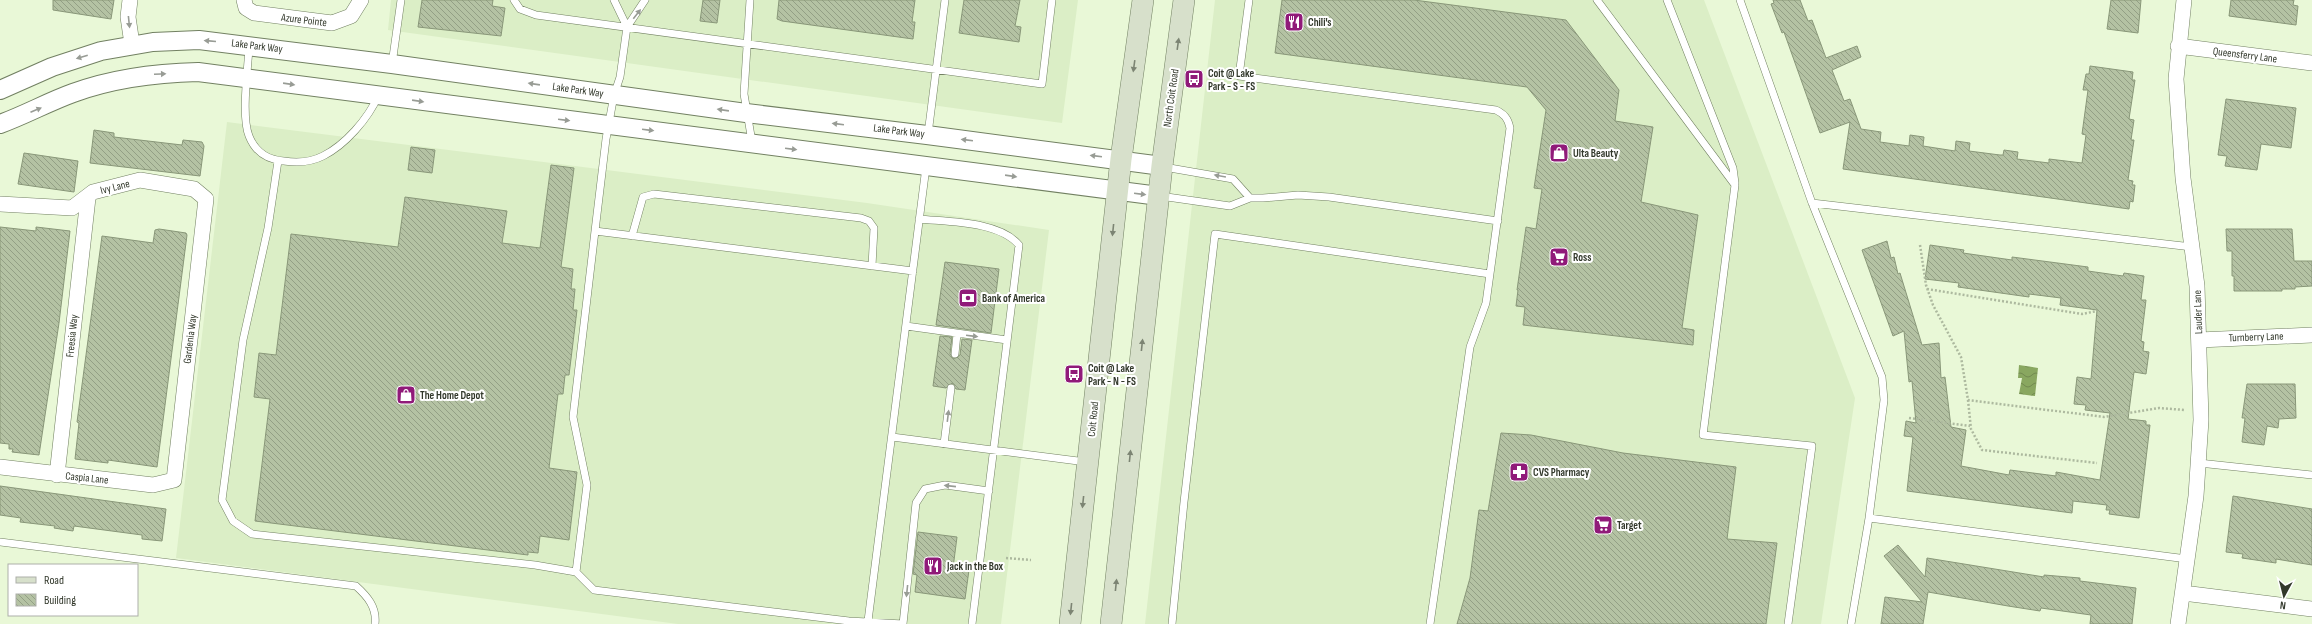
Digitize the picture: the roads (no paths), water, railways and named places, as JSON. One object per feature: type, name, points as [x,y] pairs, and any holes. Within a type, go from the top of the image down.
[{"type":"main road","points":[[1118,191],[1143,0]]},
{"type":"main road","name":"North Coit Road","points":[[1159,196],[1184,0]]},
{"type":"main road","name":"Coit Road","points":[[1070,624],[1118,191]]},
{"type":"main road","points":[[1111,624],[1159,196]]},
{"type":"street","points":[[130,0],[128,17],[132,44]]},
{"type":"street","name":"Azure Pointe","points":[[244,0],[246,8],[254,13],[332,23],[351,16],[361,0]]},
{"type":"street","name":"Lauder Lane","points":[[2178,624],[2199,463],[2201,412],[2197,286],[2178,129],[2176,78],[2178,46],[2184,0]]},
{"type":"street","name":"Lake Park Way","points":[[0,90],[74,59],[132,44],[199,40],[249,45],[746,113],[928,134],[1162,166]]},
{"type":"street","name":"Queensferry Lane","points":[[2178,46],[2312,63]]},
{"type":"street","points":[[0,124],[72,93],[113,80],[154,74],[198,72],[1159,196]]},
{"type":"street","name":"Ivy Lane","points":[[0,204],[72,208],[88,198],[93,192],[140,180],[194,188],[206,199]]},
{"type":"street","name":"Freesia Way","points":[[57,475],[88,198]]},
{"type":"street","name":"Gardenia Way","points":[[174,480],[206,199]]},
{"type":"street","name":"Turnberry Lane","points":[[2199,340],[2312,335]]},
{"type":"street","name":"Caspia Lane","points":[[0,467],[57,475],[153,485],[174,480]]},
{"type":"street","points":[[2183,593],[2312,609]]},
{"type":"lane","points":[[392,64],[401,0]]},
{"type":"lane","points":[[514,0],[520,9],[536,15],[935,68],[1042,84],[1052,0]]},
{"type":"lane","points":[[614,0],[627,27]]},
{"type":"lane","points":[[576,572],[587,484],[573,417],[595,231],[614,95],[620,77],[627,27],[645,4],[645,0]]},
{"type":"lane","points":[[750,0],[746,43],[746,113],[752,144]]},
{"type":"lane","points":[[928,134],[935,68],[945,0]]},
{"type":"lane","points":[[1249,0],[1239,76],[1496,110],[1503,113],[1510,128],[1486,303],[1470,347],[1430,624]]},
{"type":"lane","points":[[1596,0],[1735,185]]},
{"type":"lane","points":[[1668,0],[1733,168],[1735,185],[1703,435],[1812,446],[1788,624]]},
{"type":"lane","points":[[1740,0],[1812,203],[1882,377],[1884,400],[1868,518],[1851,624]]},
{"type":"lane","points":[[249,45],[246,121],[248,134],[254,146],[263,155],[278,161],[307,162],[322,157],[333,150],[360,123],[372,108],[378,96]]},
{"type":"lane","points":[[278,161],[268,228],[243,340],[222,500],[234,522],[252,534],[535,565],[576,572],[594,590],[849,621],[903,624],[916,502],[926,489],[945,485],[989,491]]},
{"type":"lane","points":[[868,621],[926,165]]},
{"type":"lane","points":[[1162,166],[1233,179],[1250,198]]},
{"type":"lane","points":[[632,236],[643,197],[654,194],[861,218],[869,222],[874,228],[872,266]]},
{"type":"lane","points":[[1159,196],[1230,206],[1250,198],[1298,195],[1329,197],[1498,220]]},
{"type":"lane","points":[[1812,203],[2192,247]]},
{"type":"lane","points":[[919,219],[990,227],[1012,237],[1019,244],[972,624]]},
{"type":"lane","points":[[595,231],[913,271]]},
{"type":"lane","points":[[1172,624],[1184,502],[1215,234],[1490,274]]},
{"type":"lane","points":[[906,326],[1007,340]]},
{"type":"lane","points":[[955,354],[957,334]]},
{"type":"lane","points":[[944,444],[951,388]]},
{"type":"lane","points":[[892,437],[1088,462]]},
{"type":"lane","points":[[2199,463],[2312,475]]},
{"type":"lane","points":[[1868,518],[2187,559]]},
{"type":"lane","points":[[0,542],[356,586],[369,598],[376,616],[375,624]]},
{"type":"water","points":[[2019,365],[2038,368],[2035,396],[2019,394],[2022,378],[2018,378]]},
{"type":"place","name":"Chili's","points":[[1294,22]]},
{"type":"place","name":"Coit @ Lake Park - S - FS","points":[[1194,79]]},
{"type":"place","name":"Ulta Beauty","points":[[1559,153]]},
{"type":"place","name":"Ross","points":[[1559,257]]},
{"type":"place","name":"Bank of America","points":[[968,298]]},
{"type":"place","name":"Coit @ Lake Park - N - FS","points":[[1074,374]]},
{"type":"place","name":"The Home Depot","points":[[406,395]]},
{"type":"place","name":"CVS Pharmacy","points":[[1519,472]]},
{"type":"place","name":"Target","points":[[1603,525]]},
{"type":"place","name":"Jack in the Box","points":[[933,566]]}]
